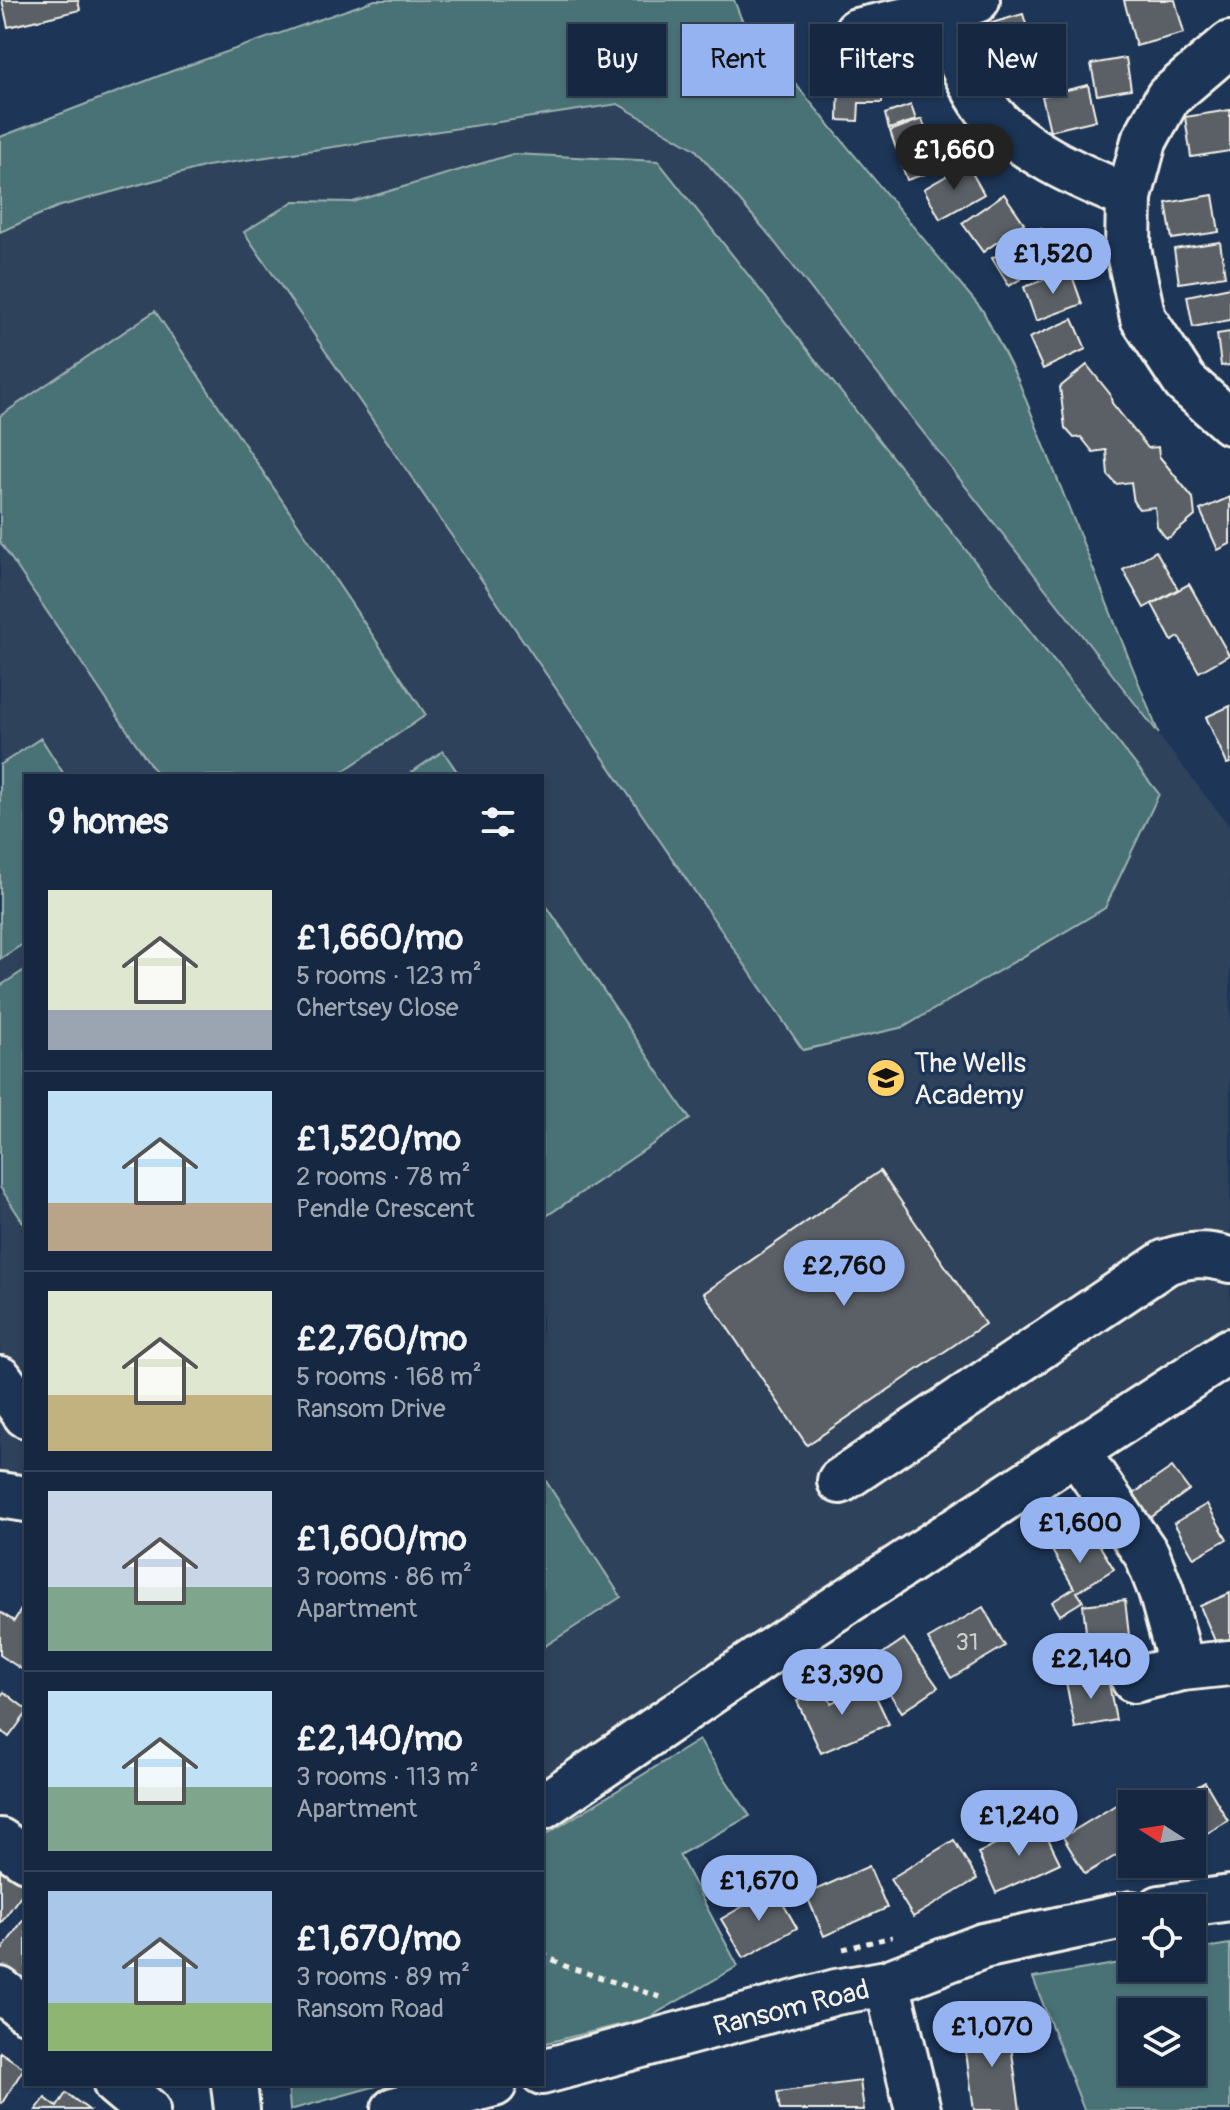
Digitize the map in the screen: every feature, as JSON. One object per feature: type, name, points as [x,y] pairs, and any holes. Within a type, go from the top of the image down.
[{"type":"street","points":[[885,24],[958,6],[985,107],[1019,140],[1073,174],[1129,197]]},
{"type":"street","points":[[1230,44],[1168,97],[1144,141],[1129,197],[1128,249],[1143,318],[1185,382],[1230,422]]},
{"type":"street","points":[[840,1481],[1166,1262],[1188,1255],[1212,1255],[1230,1260]]},
{"type":"street","points":[[544,1806],[766,1654],[1230,1351]]},
{"type":"street","points":[[0,1379],[24,1412]]},
{"type":"street","points":[[1076,1451],[1147,1555],[1169,1617],[1182,1668]]},
{"type":"street","points":[[0,1495],[24,1499]]},
{"type":"street","points":[[1134,1680],[1182,1668],[1230,1663]]},
{"type":"street","points":[[0,1841],[24,1858]]},
{"type":"street","points":[[1206,1901],[1230,1898]]},
{"type":"street","name":"Ransom Road","points":[[544,2071],[836,1992],[887,1983],[983,1946],[1118,1917]]},
{"type":"street","points":[[887,1983],[918,2110]]},
{"type":"street","points":[[0,1990],[24,2008]]},
{"type":"street","points":[[118,2086],[147,2110]]},
{"type":"street","points":[[234,2086],[237,2110]]},
{"type":"street","points":[[394,2110],[486,2086]]},
{"type":"path","points":[[544,1955],[565,1966],[660,1997]]},
{"type":"shaded area","name":"The Wells Academy","points":[[618,104],[695,148],[765,230],[1230,827],[1230,1329],[872,1564],[544,1794],[544,774],[24,774],[24,1521],[0,1515],[0,233],[57,207],[207,166]]},
{"type":"green space","points":[[375,0],[734,0],[746,24],[682,24],[682,96],[794,96],[794,82],[983,311],[1018,380],[1159,734],[765,230],[695,149],[618,104],[207,166],[57,207],[0,232],[0,137],[172,71]]},
{"type":"green space","points":[[513,154],[658,161],[1159,794],[1105,908],[904,1027],[803,1050],[244,232],[294,201],[353,202]]},
{"type":"green space","points":[[155,311],[426,715],[339,774],[157,774],[0,542],[0,416]]},
{"type":"green space","points":[[41,738],[64,774],[24,774],[24,943],[0,959],[0,765]]},
{"type":"green space","points":[[443,751],[459,774],[409,774]]},
{"type":"green space","points":[[544,902],[690,1119],[544,1218]]},
{"type":"green space","points":[[24,970],[24,1224],[0,1187],[0,986]]},
{"type":"green space","points":[[544,1478],[621,1597],[544,1647]]},
{"type":"green space","points":[[699,1740],[750,1816],[679,1855],[738,1966],[648,2018],[544,2044],[544,1836]]},
{"type":"green space","points":[[1230,1944],[1230,2110],[1084,2110],[1033,1978],[1118,1963],[1118,1982],[1206,1982],[1206,1948]]},
{"type":"green space","points":[[288,2086],[377,2086],[290,2110]]},
{"type":"building","points":[[2,0],[78,0],[80,10],[8,27]]},
{"type":"building","points":[[1124,0],[1175,0],[1184,33],[1136,46]]},
{"type":"building","points":[[1023,14],[1026,24],[988,24]]},
{"type":"building","points":[[1126,58],[1131,89],[1097,95],[1091,64]]},
{"type":"building","points":[[1088,85],[1096,120],[1050,131],[1042,96],[1066,96],[1066,90]]},
{"type":"building","points":[[838,96],[882,96],[882,103],[859,103],[858,121],[838,120]]},
{"type":"building","points":[[911,105],[916,120],[889,129],[885,114]]},
{"type":"building","points":[[1230,110],[1230,151],[1191,157],[1185,117]]},
{"type":"building","points":[[922,119],[940,169],[907,180],[890,131]]},
{"type":"building","points":[[967,164],[984,194],[940,219],[924,189]]},
{"type":"building","points":[[1004,194],[1024,223],[983,252],[962,223]]},
{"type":"building","points":[[1213,195],[1219,232],[1172,239],[1166,203]]},
{"type":"building","points":[[1041,228],[1058,256],[1009,286],[992,258]]},
{"type":"building","points":[[1220,242],[1225,276],[1179,283],[1174,249]]},
{"type":"building","points":[[1070,270],[1082,304],[1036,321],[1024,287]]},
{"type":"building","points":[[1230,287],[1230,320],[1193,327],[1187,296]]},
{"type":"building","points":[[1073,319],[1086,349],[1043,369],[1029,338]]},
{"type":"building","points":[[1230,332],[1230,365],[1221,366],[1217,334]]},
{"type":"building","points":[[1087,365],[1148,448],[1158,447],[1159,456],[1193,498],[1195,516],[1170,537],[1166,538],[1157,526],[1155,507],[1139,509],[1134,503],[1131,482],[1116,484],[1108,475],[1106,450],[1093,452],[1081,437],[1074,438],[1065,428],[1060,387]]},
{"type":"building","points":[[1230,497],[1230,544],[1218,550],[1200,510]]},
{"type":"building","points":[[1156,551],[1178,589],[1144,608],[1123,570]]},
{"type":"building","points":[[1189,584],[1229,655],[1199,672],[1179,637],[1172,641],[1152,604]]},
{"type":"building","points":[[1230,706],[1230,763],[1227,764],[1206,717]]},
{"type":"building","points":[[880,1171],[985,1324],[807,1445],[704,1293]]},
{"type":"building","points":[[1172,1467],[1189,1490],[1150,1518],[1133,1494]]},
{"type":"building","points":[[1207,1504],[1227,1539],[1194,1558],[1174,1523]]},
{"type":"building","points":[[1087,1525],[1114,1569],[1077,1592],[1083,1601],[1060,1615],[1052,1602],[1074,1588],[1050,1547]]},
{"type":"building","points":[[1230,1593],[1230,1643],[1218,1648],[1200,1606]]},
{"type":"building","points":[[1125,1600],[1132,1662],[1090,1667],[1083,1605]]},
{"type":"building","points":[[983,1607],[1005,1646],[951,1678],[928,1639]]},
{"type":"building","points":[[22,1608],[24,1671],[0,1655],[0,1612],[14,1621]]},
{"type":"building","points":[[904,1639],[938,1687],[902,1712],[877,1675],[890,1666],[882,1654]]},
{"type":"building","points":[[1107,1674],[1116,1720],[1075,1728],[1066,1682]]},
{"type":"building","points":[[870,1684],[889,1724],[821,1753],[797,1701],[824,1688],[831,1703]]},
{"type":"building","points":[[4,1692],[24,1707],[24,1717],[9,1737],[0,1730],[0,1697]]},
{"type":"building","points":[[1205,1782],[1228,1821],[1206,1834],[1206,1790],[1191,1790]]},
{"type":"building","points":[[1118,1804],[1118,1854],[1085,1874],[1063,1837]]},
{"type":"building","points":[[1041,1824],[1060,1863],[996,1893],[978,1853]]},
{"type":"building","points":[[954,1840],[977,1879],[913,1917],[890,1879]]},
{"type":"building","points":[[0,1861],[24,1879],[24,1891],[0,1924]]},
{"type":"building","points":[[869,1866],[887,1908],[824,1936],[806,1894]]},
{"type":"building","points":[[774,1888],[797,1928],[744,1958],[721,1919]]},
{"type":"building","points":[[24,1921],[24,1985],[0,1969],[0,1953]]},
{"type":"building","points":[[1008,2024],[1020,2110],[974,2110],[963,2031]]},
{"type":"building","points":[[0,2052],[24,2068],[2,2103],[0,2102]]},
{"type":"building","points":[[860,2081],[864,2110],[780,2110],[777,2092]]},
{"type":"building","points":[[66,2093],[89,2110],[36,2110],[45,2098],[57,2107]]},
{"type":"place","name":"The Wells Academy","points":[[886,1078]]}]
